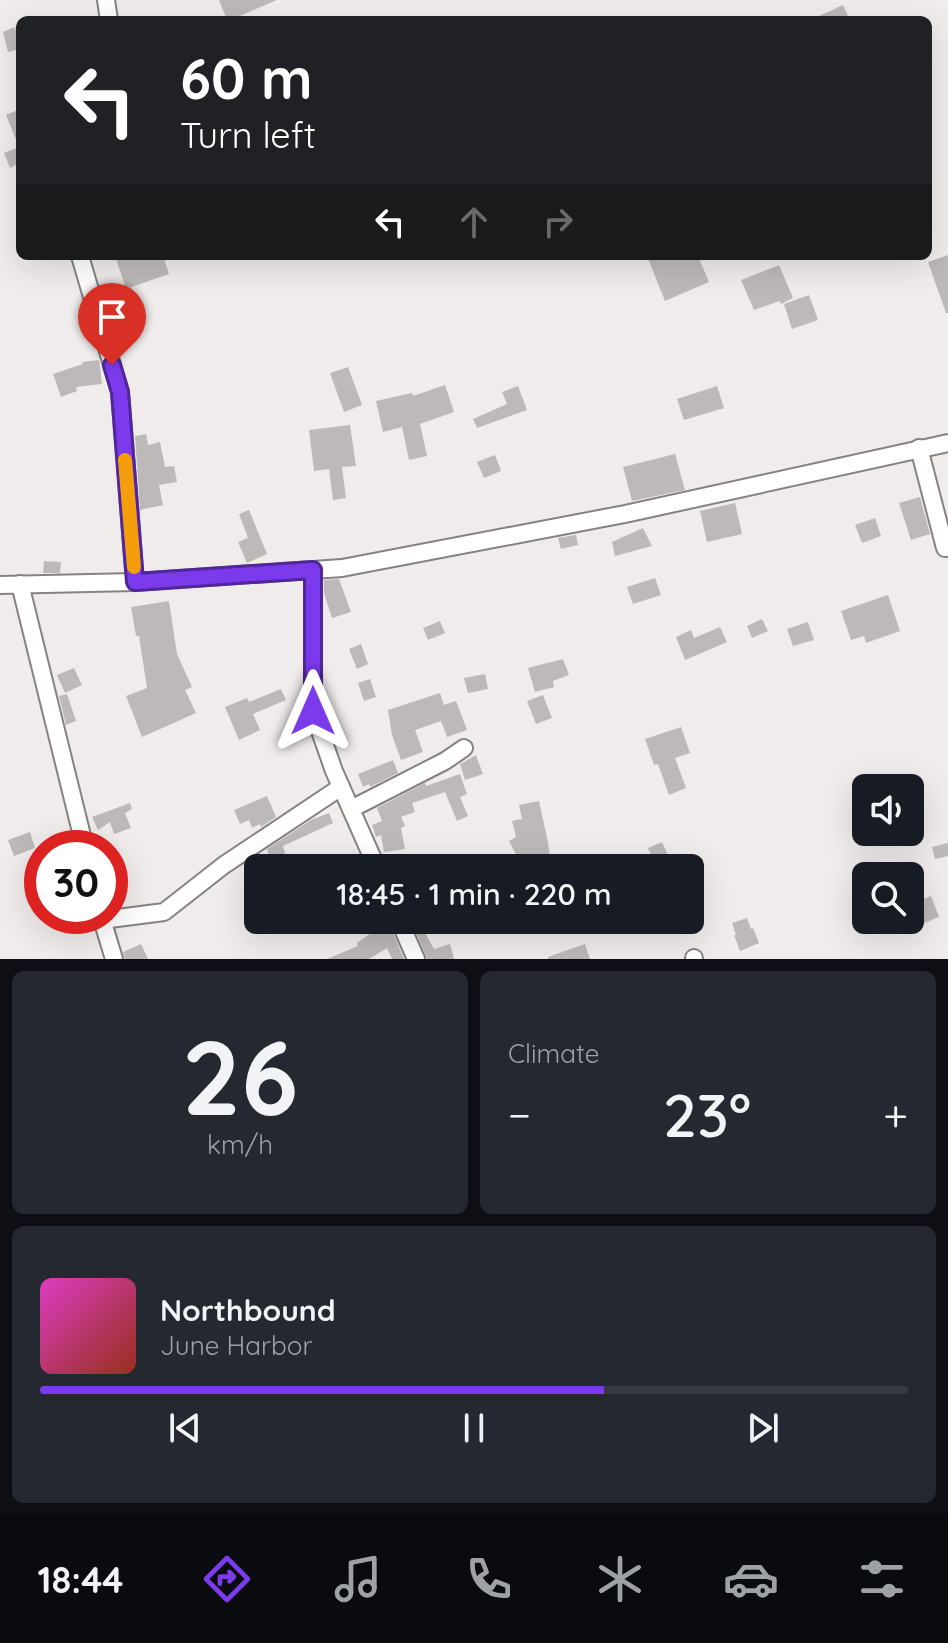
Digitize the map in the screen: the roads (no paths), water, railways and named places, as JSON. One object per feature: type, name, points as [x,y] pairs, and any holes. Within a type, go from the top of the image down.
[{"type":"street","points":[[81,260],[120,392],[135,582]]},
{"type":"street","points":[[0,585],[135,582],[342,568],[625,514],[948,443]]},
{"type":"street","points":[[919,448],[945,548]]},
{"type":"street","points":[[313,570],[313,711],[341,787],[371,854]]},
{"type":"street","points":[[20,584],[81,830]]},
{"type":"street","points":[[351,809],[445,761],[464,748]]},
{"type":"street","points":[[128,915],[164,912],[224,865],[341,787]]},
{"type":"street","points":[[107,934],[114,959]]},
{"type":"street","points":[[405,934],[416,959]]}]
